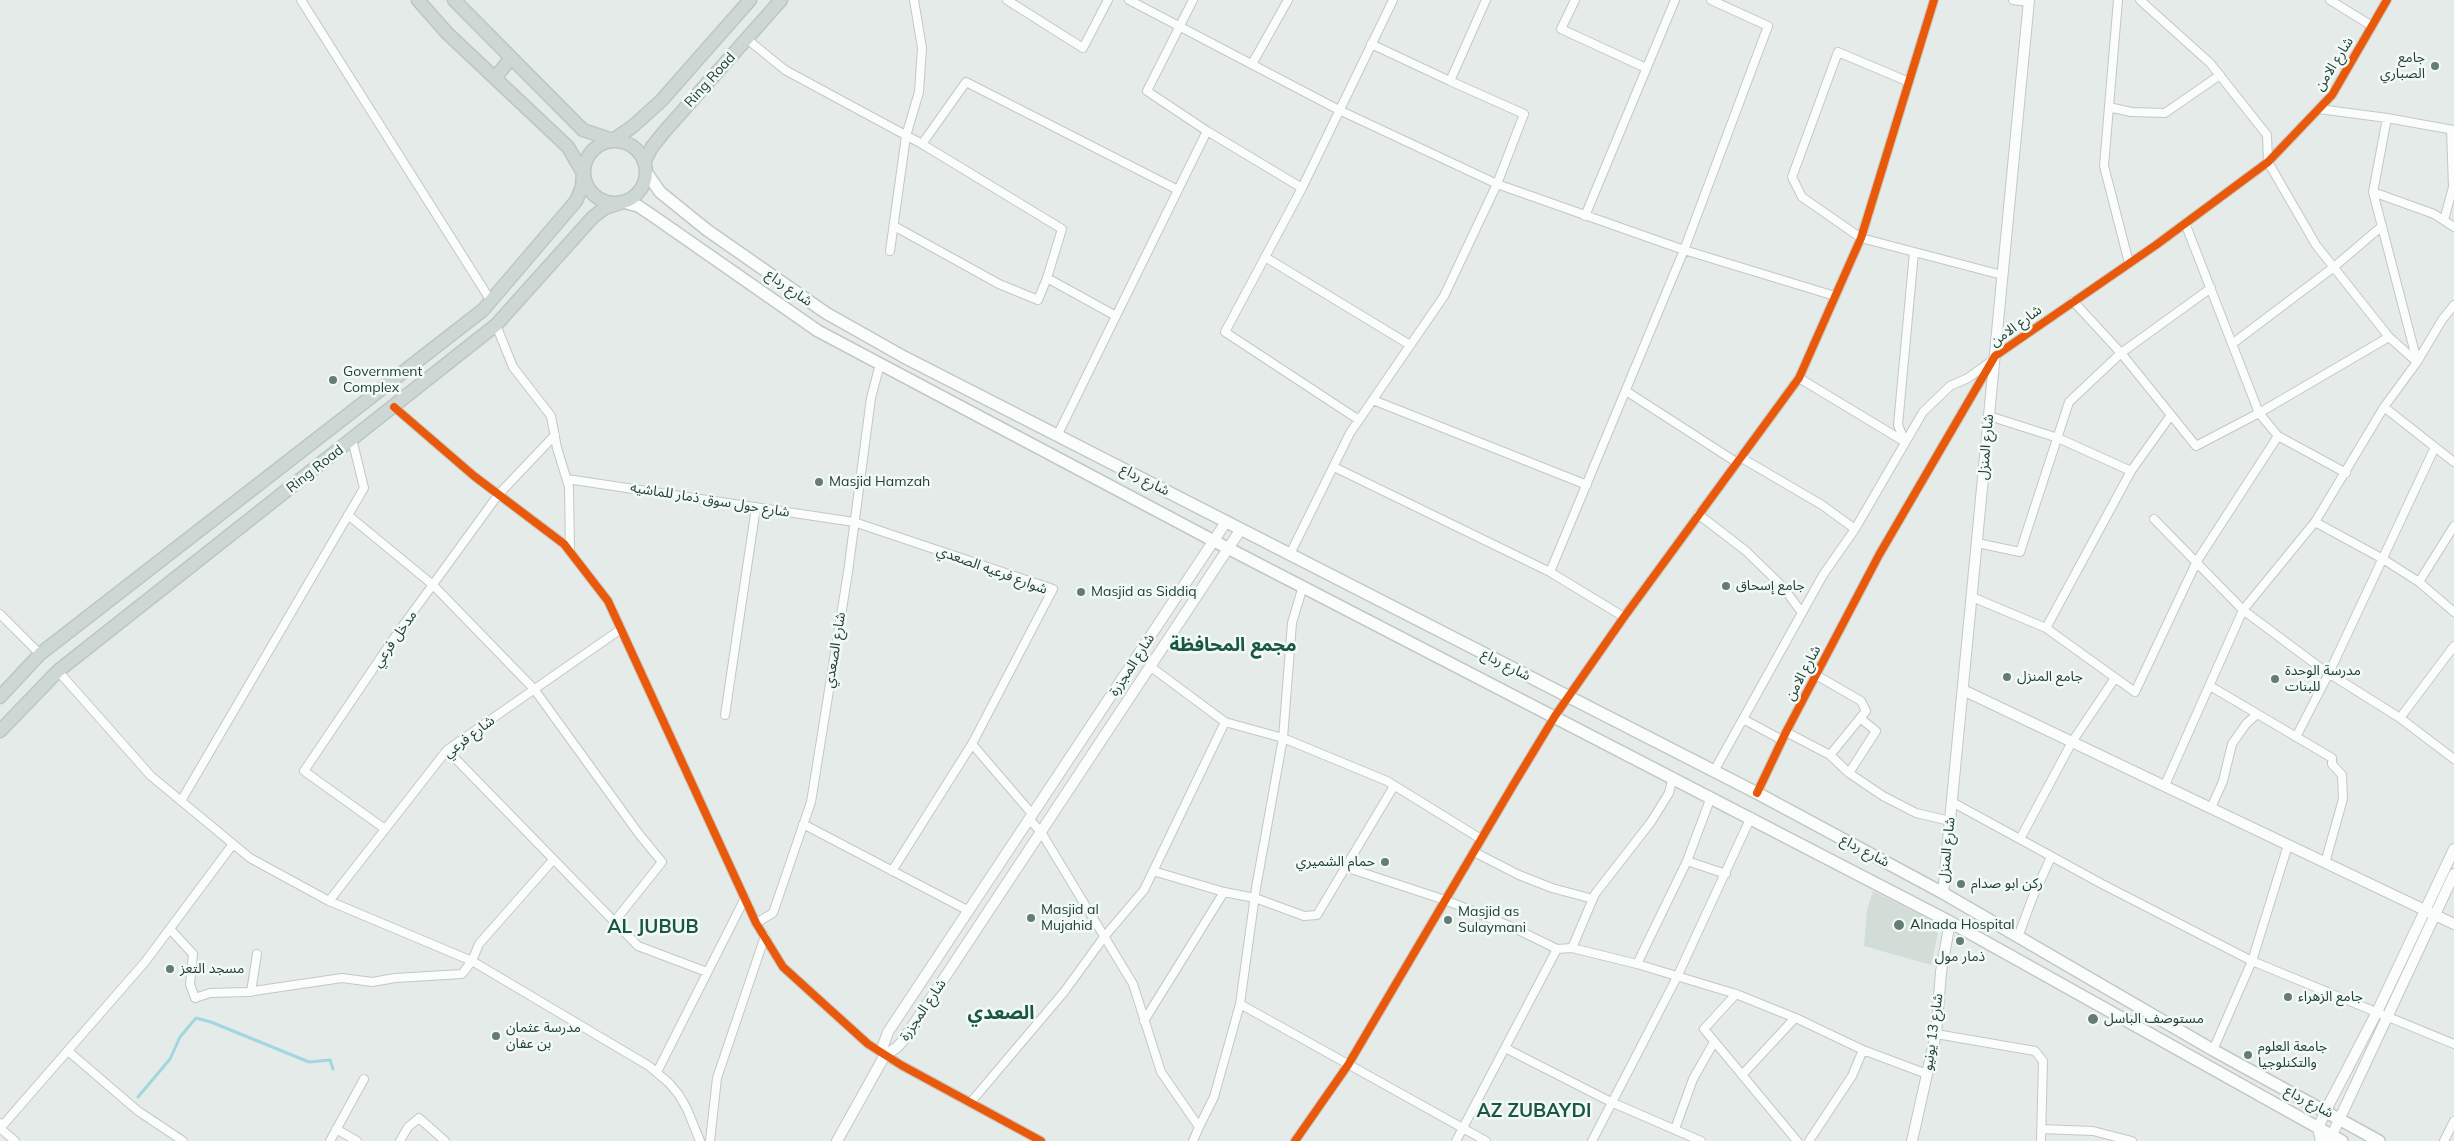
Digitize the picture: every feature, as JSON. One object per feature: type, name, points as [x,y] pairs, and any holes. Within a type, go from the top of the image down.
[{"type":"main road","points":[[418,0],[447,33],[568,147],[583,173],[590,190],[596,197],[605,201],[623,202],[639,191],[645,167],[640,153],[632,146],[583,130],[454,0]]},
{"type":"main road","name":"Ring Road","points":[[613,140],[632,127],[661,101],[750,0]]},
{"type":"main road","name":"Ring Road","points":[[645,167],[652,146],[781,0]]},
{"type":"main road","points":[[495,78],[510,58]]},
{"type":"main road","points":[[583,173],[588,154],[603,142],[613,140]]},
{"type":"main road","name":"شارع رداع","points":[[645,167],[660,192],[707,230],[826,313],[904,357],[1757,793],[1943,893],[2213,1050],[2380,1141]]},
{"type":"main road","name":"Ring Road","points":[[0,697],[40,654],[428,356],[483,310],[576,202],[582,187],[583,173]]},
{"type":"main road","name":"Ring Road","points":[[0,732],[58,671],[496,325],[593,217],[605,208],[623,202]]},
{"type":"main road","name":"شارع رداع","points":[[623,202],[638,206],[818,331],[1229,548],[1751,817],[1950,922],[2318,1128],[2330,1140]]},
{"type":"main road","points":[[428,356],[439,371]]},
{"type":"street","points":[[300,0],[491,301]]},
{"type":"street","points":[[890,251],[906,136],[919,92],[922,48],[914,0]]},
{"type":"street","points":[[1007,0],[1083,48],[1108,0]]},
{"type":"street","points":[[1129,0],[1339,110],[1497,184],[1684,250],[1835,296]]},
{"type":"street","points":[[1193,0],[1147,91],[1207,131],[1302,188]]},
{"type":"street","points":[[1252,64],[1288,0]]},
{"type":"street","points":[[1359,420],[1225,332],[1302,188],[1394,0]]},
{"type":"street","points":[[1450,81],[1486,0]]},
{"type":"street","points":[[1575,0],[1561,29],[1646,68]]},
{"type":"street","points":[[1584,216],[1675,0]]},
{"type":"street","points":[[1550,572],[1684,250],[1768,26],[1711,0]]},
{"type":"street","points":[[1295,1141],[1348,1065],[1555,716],[1698,514],[1799,378],[1861,238],[1934,0]]},
{"type":"street","points":[[2013,0],[2029,1]]},
{"type":"street","points":[[2118,0],[2104,166],[2129,262]]},
{"type":"street","points":[[2140,0],[2210,63],[2267,135],[2268,162],[2316,245],[2389,337],[2417,362]]},
{"type":"street","points":[[2330,0],[2372,26]]},
{"type":"street","name":"شارع الامن","points":[[1757,793],[1784,736],[1879,556],[1994,358],[2268,162],[2332,95],[2386,0]]},
{"type":"street","name":"شارع المنزل","points":[[1943,893],[2029,1]]},
{"type":"street","points":[[747,39],[785,70],[922,144],[1062,230],[1038,300],[999,284],[894,226]]},
{"type":"street","points":[[1290,554],[1359,420],[1444,296],[1497,184],[1524,114],[1371,44]]},
{"type":"street","points":[[1909,82],[1838,52],[1792,177],[1802,197],[1861,238],[2002,275]]},
{"type":"street","points":[[2109,107],[2131,112],[2165,113],[2220,75]]},
{"type":"street","points":[[922,144],[966,82],[1178,190]]},
{"type":"street","points":[[2319,109],[2387,118],[2452,130],[2453,187],[2444,220]]},
{"type":"street","points":[[2387,118],[2373,192],[2417,362]]},
{"type":"street","points":[[1058,436],[1207,131]]},
{"type":"street","points":[[2373,192],[2434,214],[2454,227]]},
{"type":"street","points":[[2185,223],[2259,413],[2278,436],[2346,473]]},
{"type":"street","points":[[2232,344],[2334,268],[2382,226]]},
{"type":"street","points":[[1905,442],[1898,425],[1914,252]]},
{"type":"street","points":[[1265,256],[1410,345]]},
{"type":"street","points":[[1047,278],[1116,316]]},
{"type":"street","points":[[1977,543],[2020,552],[2070,402],[2121,353],[2211,288]]},
{"type":"street","points":[[2072,301],[2121,353],[2196,446],[2259,413],[2389,337]]},
{"type":"street","points":[[2165,785],[2243,610],[2316,522],[2384,407],[2417,362],[2442,320],[2454,304]]},
{"type":"street","points":[[496,325],[512,367],[551,416],[569,487],[570,552]]},
{"type":"street","points":[[1714,771],[1823,575],[1855,530],[1923,412],[1950,386],[1968,378],[1994,358]]},
{"type":"street","name":"شارع الصعدي","points":[[756,922],[773,913],[810,802],[854,522],[871,398],[880,364]]},
{"type":"street","points":[[1799,378],[1905,442]]},
{"type":"street","points":[[1626,391],[1738,459],[1822,505],[1855,530]]},
{"type":"street","points":[[1373,400],[1587,485]]},
{"type":"street","points":[[394,407],[498,495],[564,544],[608,601],[756,922],[783,967],[852,1032],[885,1055],[1041,1141]]},
{"type":"street","points":[[2384,407],[2454,462]]},
{"type":"street","points":[[2046,628],[2131,471],[2171,415]]},
{"type":"street","points":[[1989,416],[2058,438],[2131,471]]},
{"type":"street","name":"مدخل فرعي","points":[[385,829],[304,771],[498,495],[555,436]]},
{"type":"street","points":[[1972,597],[2046,628],[2135,692],[2197,561],[2278,436]]},
{"type":"street","points":[[181,801],[364,488],[352,439]]},
{"type":"street","points":[[2296,736],[2329,673],[2435,447]]},
{"type":"street","points":[[1334,467],[1550,572],[1624,617]]},
{"type":"street","name":"شارع حول سوق ذمار للماشيه","points":[[567,479],[854,522]]},
{"type":"street","points":[[725,715],[756,507]]},
{"type":"street","points":[[1698,514],[1719,529],[1771,575],[1783,587],[1802,613]]},
{"type":"street","points":[[348,515],[433,585],[534,689],[639,834],[662,862],[614,922]]},
{"type":"street","points":[[2154,518],[2243,610],[2329,673],[2400,718],[2454,759]]},
{"type":"street","name":"شوارع فرعيه الصعدي","points":[[854,522],[1053,589],[972,744],[892,870]]},
{"type":"street","name":"شارع المجزرة","points":[[1226,522],[1032,818],[888,1032],[883,1046],[885,1055],[902,1042],[1241,529]]},
{"type":"street","points":[[2316,522],[2383,559],[2419,582],[2454,612]]},
{"type":"street","points":[[2419,582],[2454,526]]},
{"type":"street","points":[[1193,1141],[1214,1097],[1240,1004],[1255,898],[1283,738],[1292,623],[1303,586]]},
{"type":"street","points":[[0,614],[40,654]]},
{"type":"street","name":"شارع فرعي","points":[[329,901],[447,750],[621,629]]},
{"type":"street","points":[[2400,718],[2454,646]]},
{"type":"street","points":[[1151,667],[1225,722],[1283,738],[1394,786],[1481,839]]},
{"type":"street","points":[[58,671],[151,776],[250,858],[329,901],[472,961],[657,1072],[679,1095],[688,1109],[700,1141]]},
{"type":"street","points":[[1816,675],[1861,701],[1866,711],[1830,755]]},
{"type":"street","points":[[2020,839],[2072,742],[2115,678]]},
{"type":"street","points":[[2210,686],[2332,758],[2332,764],[2342,775],[2343,800],[2325,863]]},
{"type":"street","points":[[1963,690],[2454,924]]},
{"type":"street","points":[[2211,808],[2222,781],[2232,744],[2246,724],[2257,714]]},
{"type":"street","points":[[1849,773],[1876,731],[1860,718]]},
{"type":"street","points":[[1743,719],[1830,755],[1849,773],[1883,796],[1916,813],[1950,821]]},
{"type":"street","points":[[972,1102],[1064,992],[1104,937],[1144,890],[1225,722]]},
{"type":"street","points":[[972,744],[1032,818],[1132,984],[1161,1072],[1199,1127]]},
{"type":"street","points":[[447,750],[638,946],[707,972]]},
{"type":"street","points":[[1572,948],[1593,899],[1651,822],[1670,793],[1673,777]]},
{"type":"street","points":[[1153,871],[1224,892],[1255,898],[1304,916],[1317,915],[1394,786]]},
{"type":"street","points":[[1638,964],[1687,861],[1711,797]]},
{"type":"street","points":[[1952,802],[2051,857],[2252,961],[2454,1044]]},
{"type":"street","points":[[1592,1141],[1677,977],[1751,817]]},
{"type":"street","points":[[803,824],[969,911]]},
{"type":"street","points":[[15,1141],[1,1127],[145,962],[232,844]]},
{"type":"street","points":[[2213,1050],[2252,961],[2288,845]]},
{"type":"street","points":[[2330,1140],[2381,1014],[2454,849]]},
{"type":"street","points":[[1474,852],[1519,875],[1552,888],[1593,899]]},
{"type":"street","points":[[2018,937],[2032,899],[2051,857]]},
{"type":"street","points":[[170,929],[193,954],[190,984],[195,998],[210,993],[251,992],[342,978],[372,982],[395,978],[462,974],[472,961],[479,944],[553,860]]},
{"type":"street","points":[[1687,861],[1726,874]]},
{"type":"street","points":[[1345,867],[1445,900],[1512,927],[1557,949],[1572,948],[1638,964],[1736,994],[1795,1018],[1863,1050],[1927,1074]]},
{"type":"street","points":[[2318,1128],[2326,1110],[2436,916],[2454,874]]},
{"type":"street","points":[[1144,1021],[1224,892]]},
{"type":"street","points":[[657,1072],[745,898]]},
{"type":"street","name":"شارع 13 يونيو","points":[[1912,1141],[1936,1034],[1941,972],[1950,922]]},
{"type":"street","points":[[710,1141],[717,1078],[765,936]]},
{"type":"street","points":[[1456,1141],[1557,949]]},
{"type":"street","points":[[251,992],[257,954]]},
{"type":"street","points":[[1736,994],[1704,1029],[1797,1141]]},
{"type":"street","points":[[1240,1004],[1486,1141]]},
{"type":"street","points":[[1742,1075],[1795,1018]]},
{"type":"street","points":[[1936,1034],[2035,1050],[2043,1061],[2041,1141]]},
{"type":"street","points":[[1675,1130],[1693,1079],[1714,1042]]},
{"type":"street","points":[[1506,1048],[1611,1102],[1698,1140]]},
{"type":"street","points":[[1809,1141],[1852,1076],[1863,1050]]},
{"type":"street","points":[[68,1051],[138,1111],[183,1141]]},
{"type":"street","points":[[837,1141],[885,1055]]},
{"type":"street","points":[[330,1141],[364,1079]]},
{"type":"street","points":[[400,1141],[408,1127],[419,1118],[446,1141]]},
{"type":"street","points":[[2444,1141],[2454,1121]]},
{"type":"street","points":[[336,1129],[356,1141]]},
{"type":"street","points":[[2041,1129],[2092,1132],[2132,1141]]},
{"type":"shaded area","name":"Alnada Hospital","points":[[1873,891],[1925,917],[1938,933],[1931,965],[1864,946],[1867,910]]},
{"type":"waterway","points":[[138,1097],[170,1059],[180,1037],[196,1018],[211,1022],[309,1062],[330,1060],[333,1069]]},
{"type":"cycle path","points":[[1295,1141],[1348,1065],[1555,716],[1624,617],[1799,378],[1861,238],[1934,0]]},
{"type":"cycle path","points":[[1757,793],[1786,732],[1879,555],[1995,356],[2156,245],[2268,162],[2332,95],[2387,0]]},
{"type":"cycle path","points":[[394,407],[474,476],[564,544],[608,601],[756,923],[783,967],[868,1044],[901,1065],[1041,1141]]},
{"type":"place","name":"جامع الصباري","points":[[2435,66]]},
{"type":"place","name":"Government Complex","points":[[333,380]]},
{"type":"place","name":"Masjid Hamzah","points":[[819,482]]},
{"type":"place","name":"جامع إسحاق","points":[[1726,586]]},
{"type":"place","name":"Masjid as Siddiq","points":[[1081,592]]},
{"type":"place","name":"جامع المنزل","points":[[2007,677]]},
{"type":"place","name":"مدرسة الوحدة للبنات","points":[[2275,679]]},
{"type":"place","name":"حمام الشميري","points":[[1385,862]]},
{"type":"place","name":"ركن ابو صدام","points":[[1961,884]]},
{"type":"place","name":"Masjid al Mujahid","points":[[1031,918]]},
{"type":"place","name":"Masjid as Sulaymani","points":[[1448,920]]},
{"type":"place","name":"Alnada Hospital","points":[[1899,925]]},
{"type":"place","name":"ذمار مول","points":[[1960,941]]},
{"type":"place","name":"مسجد التعز","points":[[170,969]]},
{"type":"place","name":"جامع الزهراء","points":[[2288,997]]},
{"type":"place","name":"مستوصف الباسل","points":[[2093,1019]]},
{"type":"place","name":"مدرسة عثمان بن عفان","points":[[496,1036]]},
{"type":"place","name":"جامعة العلوم والتكنلوجيا","points":[[2248,1055]]},
{"type":"district","name":"مجمع المحافظة","points":[[1233,645]]},
{"type":"district","name":"AL JUBUB","points":[[653,927]]},
{"type":"district","name":"الصعدي","points":[[1001,1013]]},
{"type":"district","name":"AZ ZUBAYDI","points":[[1534,1111]]}]
